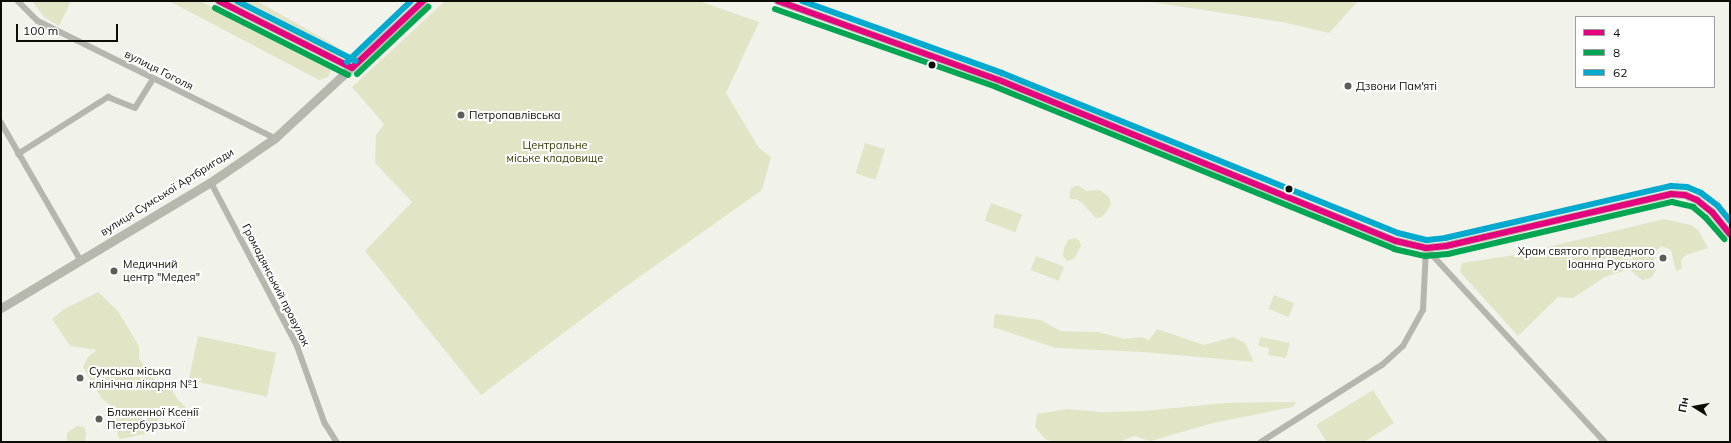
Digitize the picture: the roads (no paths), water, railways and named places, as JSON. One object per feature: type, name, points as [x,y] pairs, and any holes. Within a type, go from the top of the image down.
[{"type":"main road","points":[[219,1],[352,68]]},
{"type":"main road","name":"вулиця Сумської Артбригади","points":[[1,308],[80,259],[211,182],[275,138],[423,1]]},
{"type":"main road","points":[[778,1],[999,80],[1371,232],[1426,248],[1446,246],[1670,194],[1685,195],[1697,200],[1712,212],[1730,234]]},
{"type":"street","name":"вулиця Гоголя","points":[[18,1],[38,21],[152,79],[275,138]]},
{"type":"street","points":[[18,154],[108,97],[135,108],[152,79]]},
{"type":"street","points":[[1,122],[18,154],[80,259]]},
{"type":"street","name":"Громадянський провулок","points":[[211,182],[297,345],[325,423],[337,442]]},
{"type":"street","points":[[1426,248],[1516,343],[1604,442]]},
{"type":"street","points":[[1262,442],[1382,365],[1403,346],[1423,310],[1426,248]]},
{"type":"place","name":"Дзвони Пам'яті","points":[[1348,86]]},
{"type":"place","name":"Петропавлівська","points":[[461,115]]},
{"type":"place","name":"Храм святого праведного Іоанна Руського","points":[[1663,258]]},
{"type":"place","name":"Медичний центр \"Медея\"","points":[[114,271]]},
{"type":"place","name":"Сумська міська клінічна лікарня №1","points":[[80,378]]},
{"type":"place","name":"Блаженної Ксенії Петербурзької","points":[[99,419]]},
{"type":"park label","name":"Центральне міське кладовище","points":[[555,152]]}]
